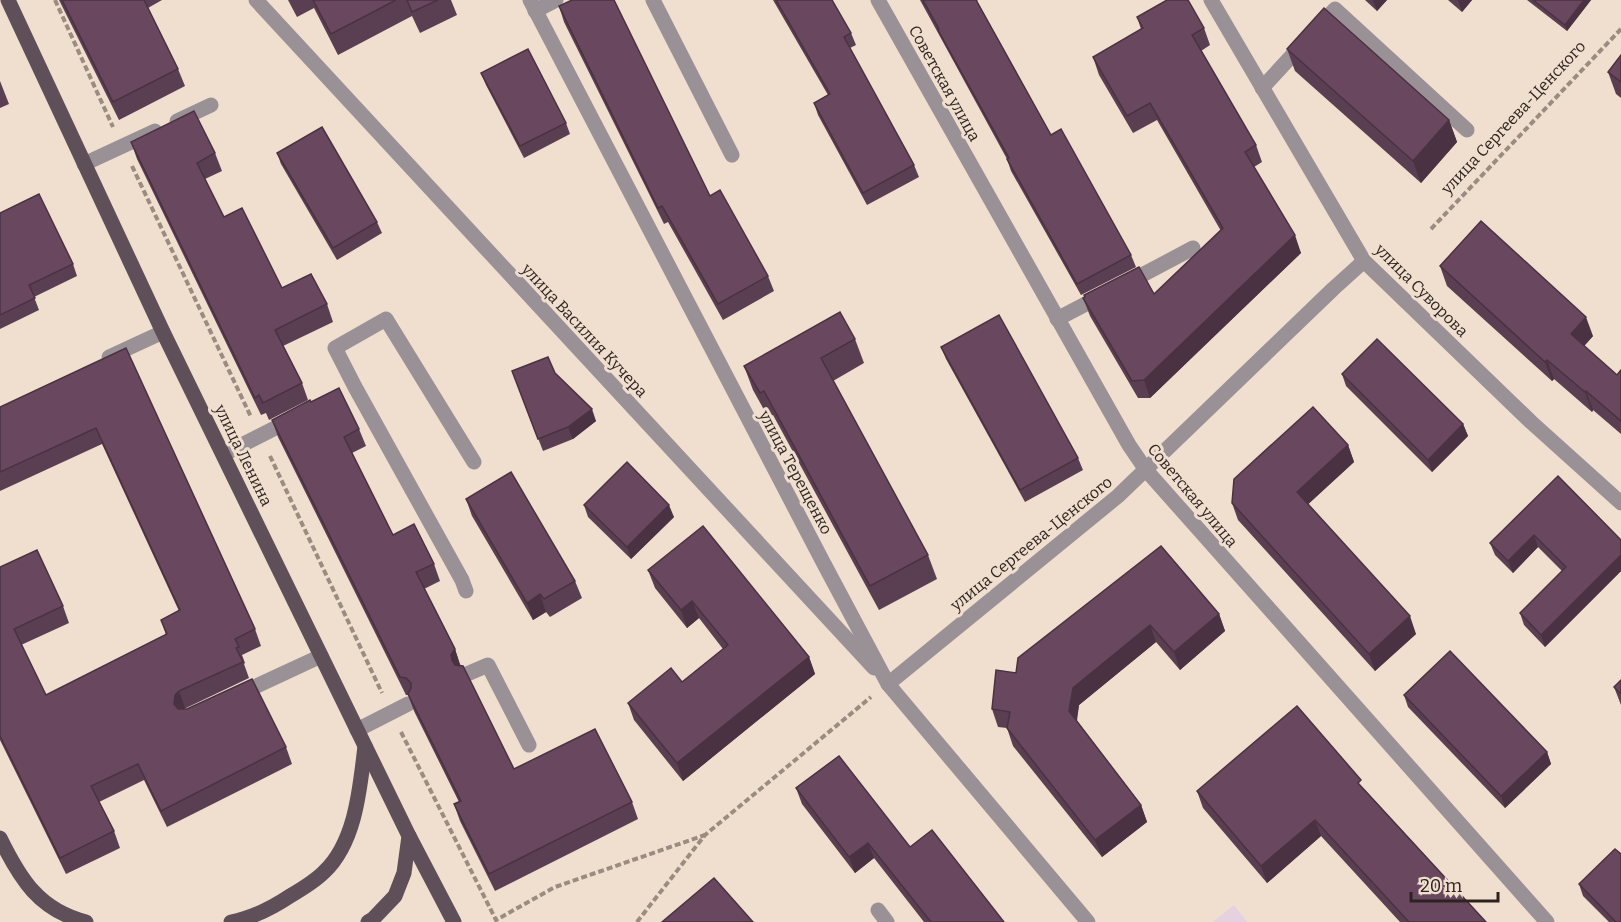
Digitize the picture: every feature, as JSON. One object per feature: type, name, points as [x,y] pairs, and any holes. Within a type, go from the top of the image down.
[{"type":"main road","name":"улица Ленина","points":[[8,0],[163,332],[409,836],[454,922]]},
{"type":"main road","points":[[231,922],[246,919],[277,904],[304,888],[326,871],[342,848],[353,821],[365,746]]},
{"type":"main road","points":[[369,922],[395,896],[404,873],[409,836]]},
{"type":"main road","points":[[0,838],[11,862],[37,897],[53,909],[73,919],[86,922]]},
{"type":"street","name":"улица Василия Кучера","points":[[256,0],[888,684]]},
{"type":"street","points":[[533,6],[556,0]]},
{"type":"street","points":[[653,0],[732,154]]},
{"type":"street","name":"Советская улица","points":[[878,0],[1129,446],[1146,470],[1547,922]]},
{"type":"street","name":"улица Суворова","points":[[1211,0],[1364,261],[1531,422],[1621,503]]},
{"type":"street","name":"улица Терещенко","points":[[533,6],[888,684],[1088,922]]},
{"type":"street","points":[[1262,88],[1335,9],[1467,130]]},
{"type":"street","points":[[84,164],[211,105]]},
{"type":"street","points":[[1057,319],[1192,248]]},
{"type":"street","name":"улица Сергеева-Ценского","points":[[888,684],[1118,496],[1364,261]]},
{"type":"street","points":[[466,591],[462,580],[349,390],[335,348],[386,318],[474,462]]},
{"type":"street","points":[[93,365],[163,332]]},
{"type":"street","points":[[224,454],[302,414]]},
{"type":"street","points":[[221,702],[321,656]]},
{"type":"street","points":[[467,674],[488,665],[529,745]]},
{"type":"street","points":[[357,730],[408,704]]},
{"type":"path","points":[[55,0],[122,146],[392,713],[496,920],[555,887],[705,835]]},
{"type":"path","name":"улица Сергеева-Ценского","points":[[1431,229],[1621,29]]},
{"type":"path","points":[[637,922],[705,835],[888,684]]},
{"type":"shaded area","points":[[1234,905],[1247,922],[1213,922]]},
{"type":"building","points":[[62,0],[144,0],[178,69],[113,102]]},
{"type":"building","points":[[313,0],[396,0],[331,34]]},
{"type":"building","points":[[407,0],[438,0],[412,12]]},
{"type":"building","points":[[572,0],[614,0],[710,196],[720,190],[768,276],[718,304],[662,206],[658,208],[559,6]]},
{"type":"building","points":[[776,0],[832,0],[851,33],[844,37],[914,165],[863,193],[814,103],[830,94]]},
{"type":"building","points":[[923,0],[976,0],[1051,135],[1061,129],[1131,255],[1077,284],[1007,159],[1009,158]]},
{"type":"building","points":[[1167,0],[1188,0],[1204,28],[1192,35],[1256,145],[1245,152],[1295,235],[1144,380],[1132,381],[1083,298],[1084,295],[1139,267],[1154,294],[1223,228],[1150,103],[1127,116],[1093,57],[1143,28],[1137,17]]},
{"type":"building","points":[[1533,0],[1584,0],[1565,25]]},
{"type":"building","points":[[1324,8],[1449,120],[1413,161],[1287,49]]},
{"type":"building","points":[[528,49],[566,123],[520,146],[481,73]]},
{"type":"building","points":[[1621,55],[1621,82],[1608,72]]},
{"type":"building","points":[[194,111],[215,153],[197,163],[224,217],[242,208],[282,288],[311,274],[327,304],[275,330],[302,383],[263,403],[259,395],[255,398],[131,142]]},
{"type":"building","points":[[322,127],[377,222],[333,248],[277,153]]},
{"type":"building","points":[[39,194],[73,264],[29,285],[35,298],[0,315],[0,213]]},
{"type":"building","points":[[1481,221],[1586,317],[1571,334],[1617,375],[1621,370],[1621,421],[1547,360],[1545,362],[1440,266]]},
{"type":"building","points":[[840,312],[855,339],[821,358],[928,555],[870,586],[764,391],[760,393],[744,366]]},
{"type":"building","points":[[999,315],[1078,458],[1020,490],[941,347]]},
{"type":"building","points":[[1377,339],[1463,424],[1428,460],[1342,374]]},
{"type":"building","points":[[126,348],[255,629],[235,639],[239,647],[236,648],[243,662],[179,691],[175,695],[174,704],[178,709],[187,709],[252,679],[286,747],[161,811],[138,764],[91,786],[114,831],[60,858],[0,736],[0,567],[37,550],[63,606],[14,629],[46,695],[167,634],[161,620],[180,610],[96,428],[0,472],[0,407]]},
{"type":"building","points":[[548,357],[555,373],[592,409],[568,427],[538,439],[512,371]]},
{"type":"building","points":[[339,388],[359,429],[344,437],[393,535],[414,524],[434,564],[416,572],[455,649],[451,655],[452,660],[455,665],[463,666],[514,769],[595,729],[632,802],[489,874],[454,804],[461,801],[408,694],[411,683],[406,678],[400,677],[272,420]]},
{"type":"building","points":[[1313,407],[1348,445],[1297,492],[1410,616],[1369,654],[1232,503],[1234,479]]},
{"type":"building","points":[[627,462],[669,505],[627,547],[584,505]]},
{"type":"building","points":[[511,472],[575,581],[544,599],[540,594],[527,603],[466,499]]},
{"type":"building","points":[[1558,476],[1621,540],[1621,555],[1541,635],[1520,613],[1566,567],[1534,535],[1508,561],[1490,543]]},
{"type":"building","points":[[703,526],[809,657],[677,763],[628,703],[671,668],[682,682],[728,645],[692,601],[681,610],[648,570]]},
{"type":"building","points":[[1161,546],[1219,614],[1174,652],[1150,625],[1073,688],[1069,711],[1141,805],[1095,840],[1007,728],[1010,712],[992,709],[996,670],[1016,673],[1018,658]]},
{"type":"building","points":[[1450,651],[1547,752],[1501,796],[1404,695]]},
{"type":"building","points":[[1621,680],[1621,694],[1614,687]]},
{"type":"building","points":[[1297,706],[1361,780],[1358,783],[1486,922],[1409,922],[1315,820],[1261,866],[1197,791]]},
{"type":"building","points":[[839,756],[910,847],[932,830],[1004,922],[931,922],[868,843],[849,857],[796,788]]},
{"type":"building","points":[[1615,849],[1621,854],[1621,922],[1616,922],[1579,884]]},
{"type":"building","points":[[714,878],[753,922],[662,922]]}]
